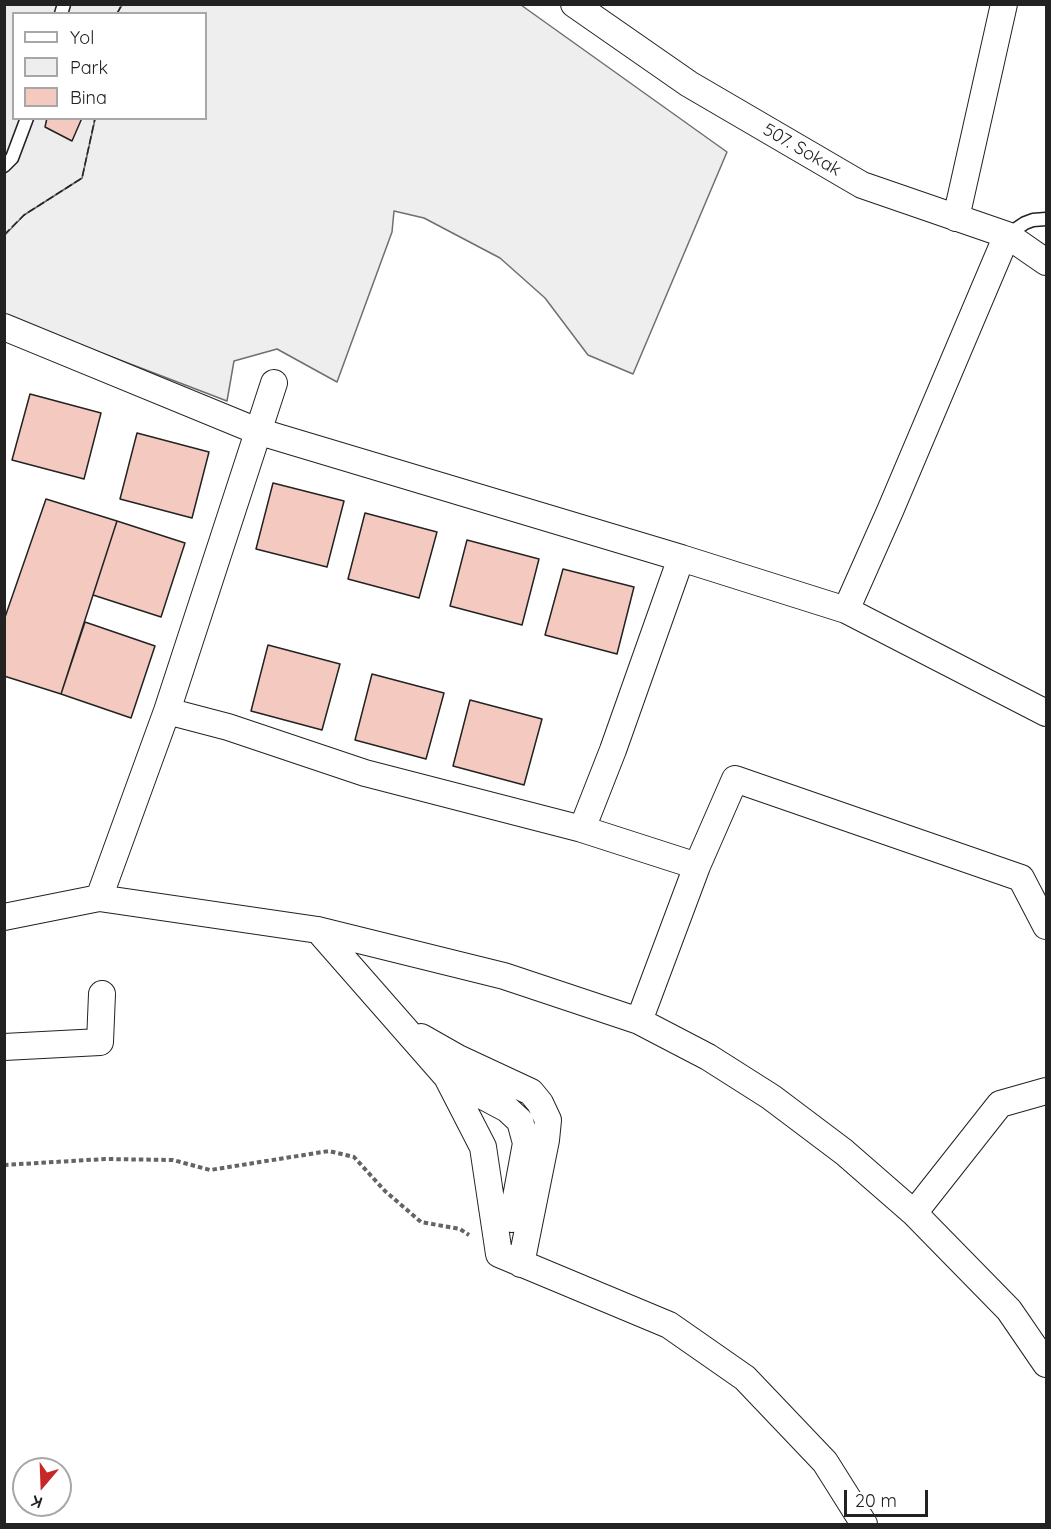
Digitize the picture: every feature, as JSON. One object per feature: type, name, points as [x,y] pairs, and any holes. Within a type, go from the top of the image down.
[{"type":"street","name":"507. Sokak","points":[[574,4],[689,84],[862,185],[1007,235],[1047,262]]},
{"type":"street","points":[[956,218],[1004,4]]},
{"type":"street","points":[[846,610],[1007,235]]},
{"type":"street","points":[[4,327],[257,431],[846,610],[1047,713]]},
{"type":"street","points":[[99,898],[167,711],[274,383]]},
{"type":"street","points":[[582,829],[613,750],[681,558]]},
{"type":"street","points":[[167,711],[228,727],[364,773],[582,829],[697,866]]},
{"type":"street","points":[[639,1021],[697,866],[735,779],[1022,878],[1047,926]]},
{"type":"street","points":[[4,917],[99,898],[318,930],[504,976],[639,1021],[708,1057],[771,1097],[844,1152],[914,1213],[1010,1310],[1047,1364]]},
{"type":"street","points":[[318,930],[447,1077],[483,1147],[508,1258]]},
{"type":"street","points":[[4,1047],[100,1042],[102,994]]},
{"type":"street","points":[[405,1028],[459,1058],[531,1092],[540,1103],[548,1120],[546,1140],[508,1258]]},
{"type":"street","points":[[447,1077],[507,1109],[519,1121],[526,1143],[508,1258]]},
{"type":"street","points":[[914,1213],[1000,1104],[1047,1091]]},
{"type":"street","points":[[508,1258],[669,1324],[745,1378],[825,1462],[864,1524]]},
{"type":"lane","points":[[4,166],[12,158],[26,120]]},
{"type":"lane","points":[[1007,235],[1025,223],[1047,219]]},
{"type":"path","points":[[4,1165],[105,1159],[173,1160],[210,1170],[328,1151],[354,1157],[386,1191],[421,1222],[460,1229],[508,1258]]},
{"type":"green space","points":[[122,5],[521,5],[727,152],[633,374],[588,355],[545,298],[500,258],[424,218],[394,211],[392,232],[337,382],[277,349],[234,361],[227,401],[5,316],[4,235],[24,215],[82,178],[95,120],[207,120],[207,12],[118,12]]},
{"type":"shaded area","points":[[5,5],[122,5],[118,12],[12,12],[12,120],[95,120],[82,178],[24,215],[5,235]]},
{"type":"building","points":[[47,120],[81,120],[72,141],[45,127]]},
{"type":"building","points":[[30,394],[101,413],[84,479],[12,460]]},
{"type":"building","points":[[137,433],[209,452],[192,518],[120,499]]},
{"type":"building","points":[[273,483],[344,501],[327,567],[256,549]]},
{"type":"building","points":[[46,499],[117,521],[61,694],[4,676],[4,620]]},
{"type":"building","points":[[365,513],[437,532],[419,598],[348,579]]},
{"type":"building","points":[[117,521],[185,543],[161,617],[93,595]]},
{"type":"building","points":[[467,540],[539,559],[522,625],[450,606]]},
{"type":"building","points":[[563,569],[634,587],[617,654],[545,635]]},
{"type":"building","points":[[85,622],[155,646],[131,718],[61,694]]},
{"type":"building","points":[[268,645],[340,664],[322,730],[251,711]]},
{"type":"building","points":[[372,674],[444,693],[426,759],[355,740]]},
{"type":"building","points":[[470,700],[542,719],[524,785],[453,766]]},
{"type":"fence","points":[[118,12],[122,4]]},
{"type":"fence","points":[[4,235],[24,215],[82,178],[95,120]]}]
